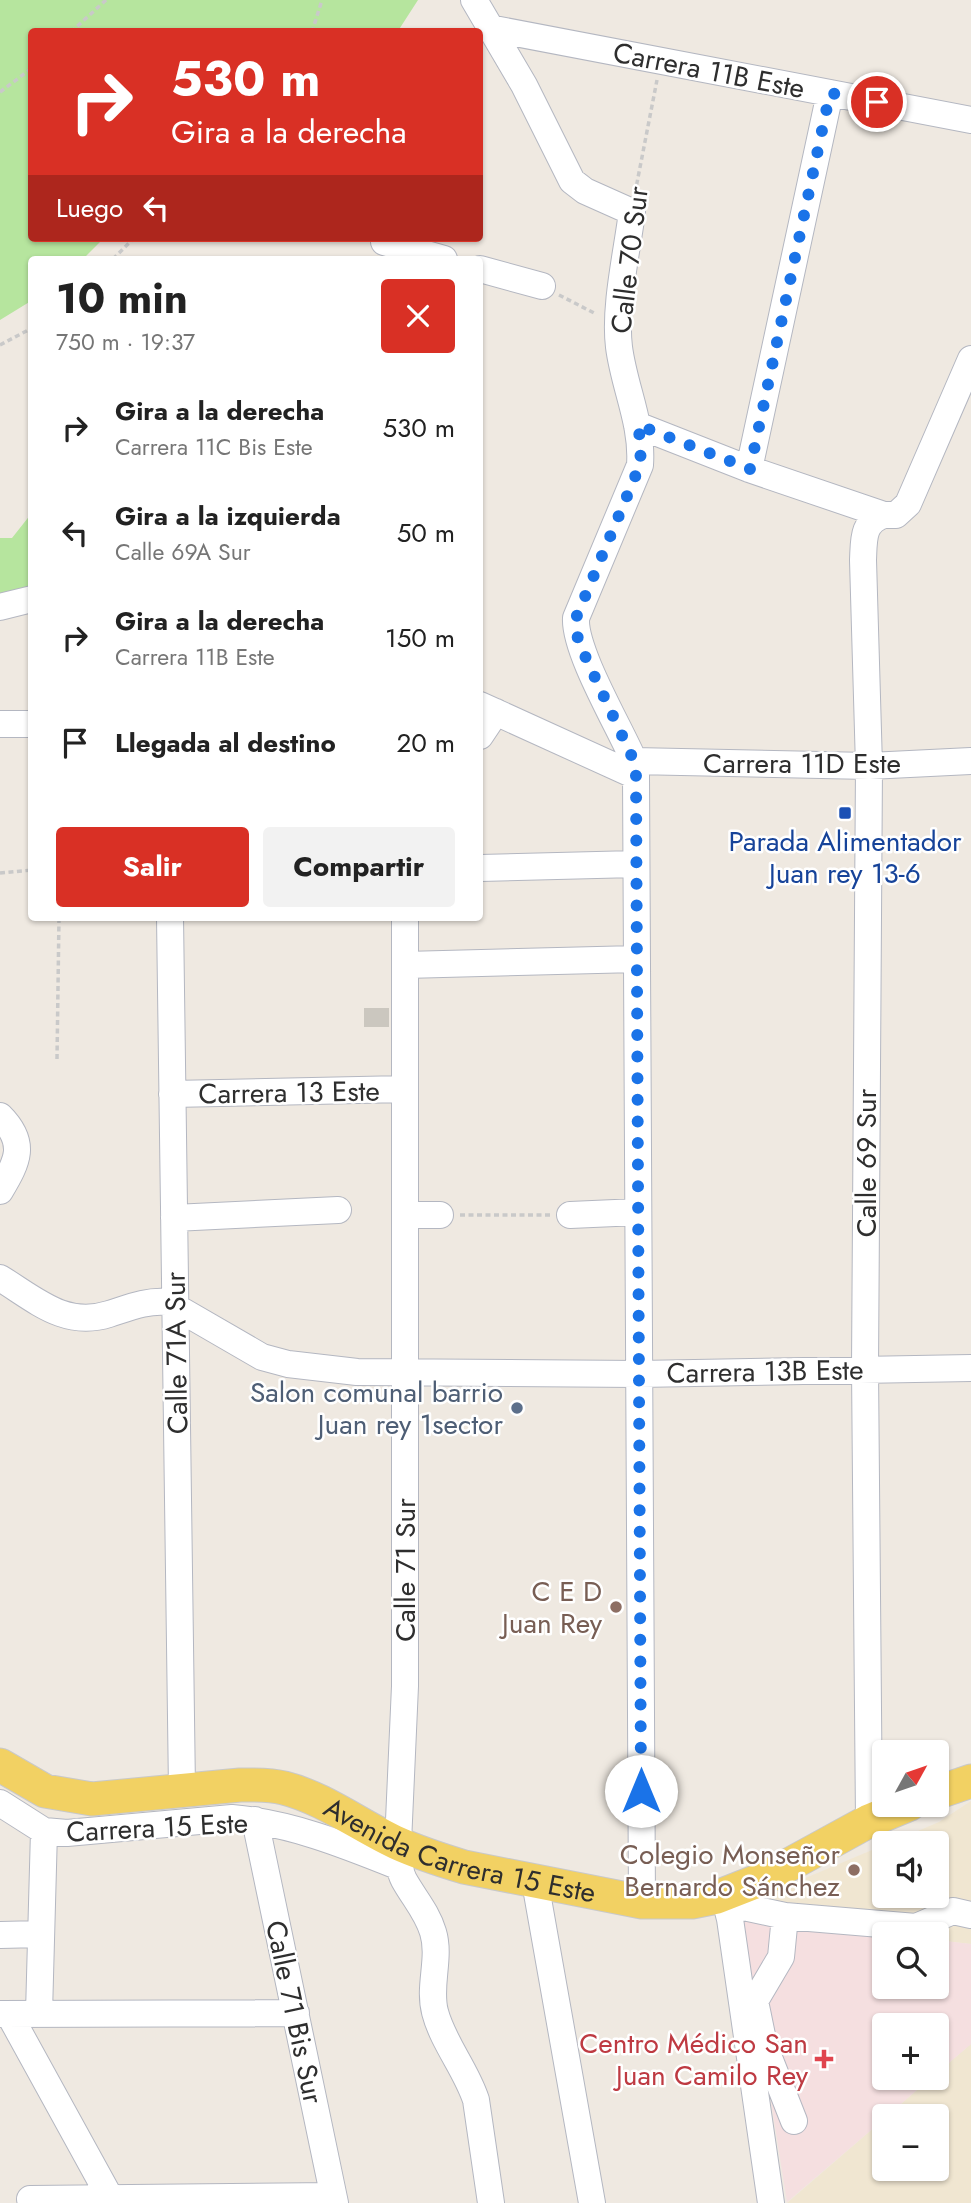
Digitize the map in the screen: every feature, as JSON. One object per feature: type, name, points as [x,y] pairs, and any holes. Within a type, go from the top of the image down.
[{"type":"main road","name":"Avenida Carrera 15 Este","points":[[0,1765],[45,1791],[92,1799],[251,1785],[284,1788],[308,1797],[399,1855],[642,1902],[725,1899],[879,1817]]},
{"type":"main road","points":[[949,1789],[971,1781]]},
{"type":"street","points":[[474,0],[524,85],[572,181],[585,191],[632,212]]},
{"type":"street","name":"Carrera 11B Este","points":[[489,28],[971,120]]},
{"type":"street","points":[[750,469],[830,93]]},
{"type":"street","name":"Calle 70 Sur","points":[[632,212],[618,325],[623,369],[638,425],[640,465],[576,618],[575,628],[585,657],[635,769],[642,1902]]},
{"type":"street","points":[[381,246],[429,256]]},
{"type":"street","points":[[483,270],[542,286]]},
{"type":"street","name":"Calle 69 Sur","points":[[869,1821],[865,1368],[869,766],[864,535],[870,522],[884,515],[896,515],[908,504],[971,359]]},
{"type":"street","points":[[638,425],[750,469],[884,515]]},
{"type":"street","points":[[0,607],[28,600]]},
{"type":"street","points":[[483,726],[488,708],[635,769]]},
{"type":"street","points":[[0,724],[28,724]]},
{"type":"street","name":"Carrera 11D Este","points":[[635,769],[869,766],[971,761]]},
{"type":"street","points":[[483,867],[636,864]]},
{"type":"street","name":"Calle 71A Sur","points":[[170,921],[181,1790]]},
{"type":"street","name":"Calle 71 Sur","points":[[405,921],[405,1686],[399,1855],[404,1880],[427,1915],[433,1932],[437,1950],[433,1998],[435,2013],[474,2093],[491,2203]]},
{"type":"street","points":[[405,965],[637,959]]},
{"type":"street","name":"Carrera 13 Este","points":[[172,1094],[405,1089]]},
{"type":"street","points":[[0,1116],[12,1128],[18,1141],[18,1156],[0,1191]]},
{"type":"street","points":[[174,1218],[338,1210]]},
{"type":"street","points":[[570,1215],[638,1212]]},
{"type":"street","points":[[405,1215],[440,1215]]},
{"type":"street","points":[[0,1278],[64,1317],[85,1320],[155,1301],[175,1306]]},
{"type":"street","name":"Carrera 13B Este","points":[[175,1306],[262,1357],[288,1364],[357,1372],[639,1374],[971,1368]]},
{"type":"street","name":"Carrera 15 Este","points":[[0,1802],[44,1831],[67,1833],[232,1818],[287,1827],[338,1842],[399,1855]]},
{"type":"street","name":"Calle 71 Bis Sur","points":[[255,1820],[334,2200]]},
{"type":"street","points":[[39,2013],[44,1831]]},
{"type":"street","points":[[535,1882],[592,2203]]},
{"type":"street","points":[[771,2203],[725,1899],[785,1916],[916,1927],[953,1911],[971,1915]]},
{"type":"street","points":[[785,1916],[781,1957],[755,2001],[764,2045],[794,2121]]},
{"type":"street","points":[[0,1936],[41,1934]]},
{"type":"street","points":[[111,2200],[4,2014],[296,2014]]},
{"type":"street","points":[[30,2199],[334,2200]]},
{"type":"path","points":[[75,28],[106,0]]},
{"type":"path","points":[[313,28],[322,0]]},
{"type":"path","name":"Calle 70 Sur","points":[[632,212],[661,61]]},
{"type":"path","points":[[0,92],[28,71]]},
{"type":"path","points":[[116,256],[130,242]]},
{"type":"path","points":[[542,286],[618,325]]},
{"type":"path","points":[[0,345],[28,329]]},
{"type":"path","points":[[0,873],[28,870]]},
{"type":"path","points":[[57,1059],[60,921]]},
{"type":"path","points":[[440,1215],[570,1215]]},
{"type":"shaded area","name":"Colegio Monseñor Bernardo Sánchez","points":[[971,1801],[971,1944],[949,1941],[949,1922],[872,1922],[872,1931],[748,1902],[872,1850],[872,1908],[949,1908],[949,1831],[918,1831]]},
{"type":"shaded area","name":"Centro Médico San Juan Camilo Rey","points":[[742,1919],[872,1933],[872,1999],[949,1999],[949,1941],[971,1944],[971,2044],[949,2063],[949,2013],[872,2013],[872,2090],[917,2090],[901,2104],[872,2104],[872,2129],[787,2202]]},
{"type":"shaded area","points":[[971,2044],[971,2203],[787,2203],[872,2129],[872,2181],[949,2181],[949,2104],[901,2104],[917,2090],[949,2090],[949,2063]]},
{"type":"green space","points":[[0,0],[418,0],[400,28],[28,28],[28,242],[100,242],[86,256],[28,256],[28,303],[0,320]]},
{"type":"green space","points":[[28,518],[28,588],[0,596],[0,538],[12,538]]},
{"type":"building","points":[[364,1008],[389,1008],[389,1027],[364,1027]]},
{"type":"place","name":"Parada Alimentador Juan rey 13-6","points":[[845,813]]},
{"type":"place","name":"Salon comunal barrio Juan rey 1sector","points":[[517,1408]]},
{"type":"place","name":"C E D Juan Rey","points":[[616,1607]]},
{"type":"place","name":"Colegio Monseñor Bernardo Sánchez","points":[[854,1870]]},
{"type":"place","name":"Centro Médico San Juan Camilo Rey","points":[[824,2059]]},
{"type":"route","points":[[641,1791],[636,776],[634,761],[625,740],[578,641],[576,618],[640,465],[638,425],[750,469],[830,93],[877,102]]}]
